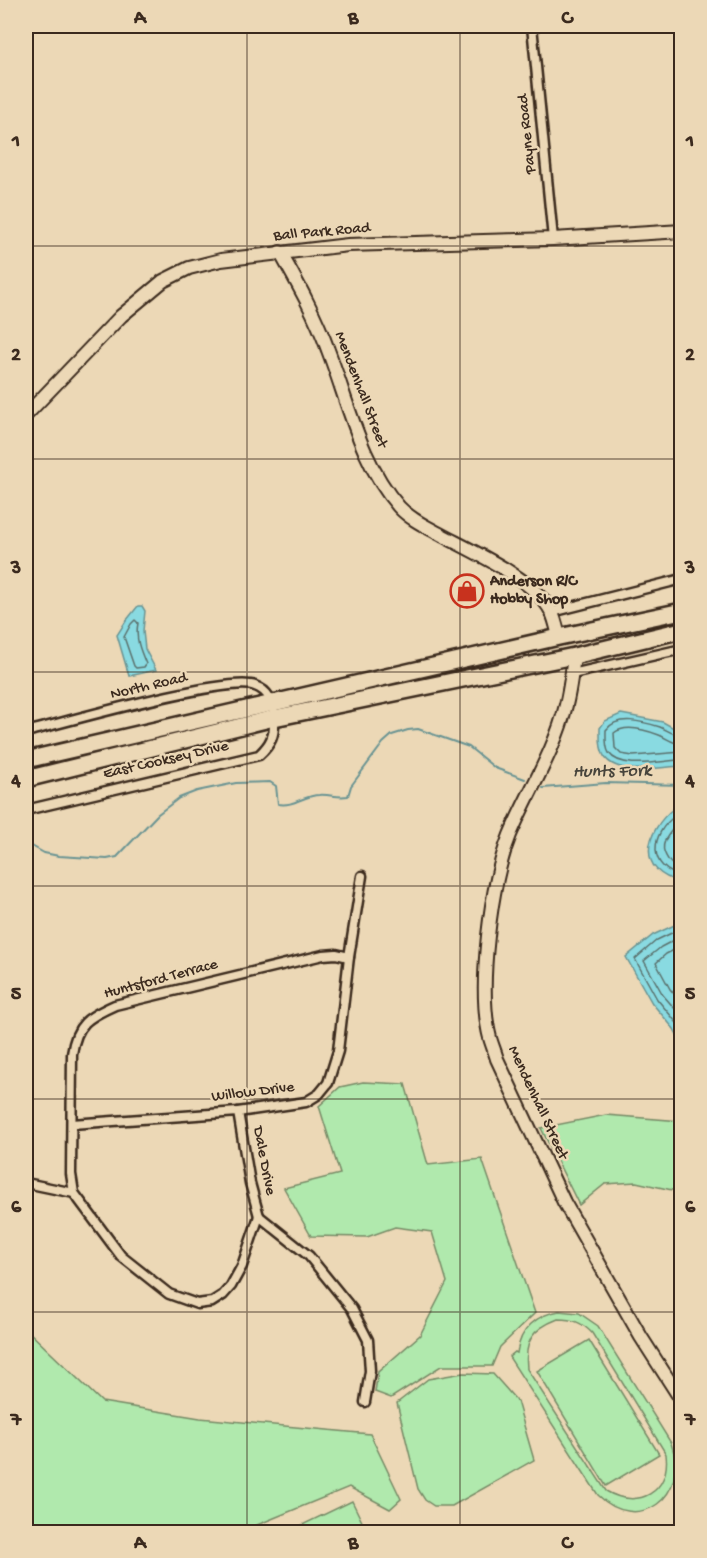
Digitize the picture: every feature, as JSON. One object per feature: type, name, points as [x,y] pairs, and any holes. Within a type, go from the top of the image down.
[{"type":"highway","points":[[26,779],[273,711],[559,637],[681,611]]},
{"type":"highway","points":[[574,656],[577,645],[629,623]]},
{"type":"highway","points":[[26,760],[273,711],[574,656],[681,630]]},
{"type":"highway","points":[[482,674],[528,652],[556,645],[559,637]]},
{"type":"street","name":"Payne Road","points":[[532,26],[553,239]]},
{"type":"street","name":"Ball Park Road","points":[[26,416],[121,316],[163,281],[189,268],[221,260],[348,245],[553,239],[681,231]]},
{"type":"street","name":"Mendenhall Street","points":[[280,252],[328,348],[356,430],[374,469],[400,507],[415,520],[519,578],[536,591],[552,612],[559,637]]},
{"type":"street","points":[[552,612],[681,579]]},
{"type":"street","points":[[572,674],[681,649]]},
{"type":"street","name":"Mendenhall Street","points":[[574,656],[566,706],[556,737],[510,835],[498,873],[486,964],[488,1027],[497,1059],[564,1202],[641,1337],[681,1401]]},
{"type":"street","name":"North Road","points":[[26,732],[180,694],[232,684],[253,684],[265,691],[273,711]]},
{"type":"street","name":"East Cooksey Drive","points":[[26,810],[259,755],[268,746],[274,733],[273,711]]},
{"type":"street","name":"Willow Drive","points":[[72,1124],[238,1112],[306,1102],[319,1094],[328,1083],[338,1051],[348,957],[362,876]]},
{"type":"street","name":"Huntsford Terrace","points":[[74,1193],[71,1174],[72,1054],[74,1038],[82,1024],[94,1014],[115,1005],[323,955],[336,954],[348,957]]},
{"type":"street","name":"Dale Drive","points":[[238,1112],[250,1183],[259,1216]]},
{"type":"street","points":[[26,1184],[74,1193],[121,1256],[169,1294],[199,1305],[213,1302],[224,1296],[231,1286],[242,1266],[259,1216],[309,1256],[352,1309],[368,1340],[370,1371],[365,1402]]},
{"type":"green space","points":[[363,1082],[405,1084],[428,1165],[482,1159],[535,1313],[500,1347],[492,1366],[441,1366],[391,1398],[375,1392],[378,1372],[420,1335],[447,1282],[432,1232],[395,1227],[367,1237],[311,1236],[284,1188],[340,1174],[319,1106],[340,1087]]},
{"type":"green space","points":[[606,1115],[681,1121],[681,1192],[636,1182],[605,1184],[579,1205],[541,1128]]},
{"type":"green space","points":[[559,1311],[579,1313],[598,1326],[671,1443],[675,1462],[674,1480],[667,1494],[657,1504],[644,1510],[629,1511],[613,1506],[598,1495],[509,1357],[517,1353],[522,1337],[530,1324]],"holes":[[[558,1319],[580,1324],[592,1333],[666,1454],[663,1478],[650,1494],[630,1499],[606,1491],[527,1369],[527,1351],[532,1337],[542,1327]]]},
{"type":"green space","points":[[26,1329],[102,1402],[200,1418],[370,1434],[401,1499],[390,1509],[349,1487],[240,1532],[26,1532]]},
{"type":"green space","points":[[589,1340],[659,1454],[606,1486],[537,1371]]},
{"type":"green space","points":[[463,1373],[493,1374],[517,1401],[534,1460],[452,1506],[434,1506],[425,1500],[418,1489],[397,1403],[428,1379]]},
{"type":"green space","points":[[352,1501],[367,1532],[303,1532],[300,1526]]},
{"type":"water","points":[[138,606],[142,606],[145,611],[143,631],[145,649],[156,670],[129,676],[117,635]]},
{"type":"water","points":[[621,714],[663,722],[681,732],[681,766],[629,769],[610,762],[601,749],[600,728],[605,721]]},
{"type":"water","points":[[674,808],[681,811],[681,882],[657,870],[651,861],[649,850],[656,828]]},
{"type":"water","points":[[682,922],[681,1042],[674,1029],[652,1003],[626,957],[653,935]]},
{"type":"waterway","name":"Hunts Fork","points":[[26,846],[30,845],[44,853],[59,856],[107,859],[117,857],[158,814],[179,798],[197,791],[236,783],[270,782],[276,786],[278,804],[289,804],[314,796],[348,796],[351,786],[383,743],[392,735],[408,730],[418,729],[469,747],[495,768],[525,779]]},
{"type":"waterway","name":"Hunts Fork","points":[[543,788],[606,783],[682,785]]},
{"type":"place","name":"Anderson R/C Hobby Shop","points":[[467,591]]}]
